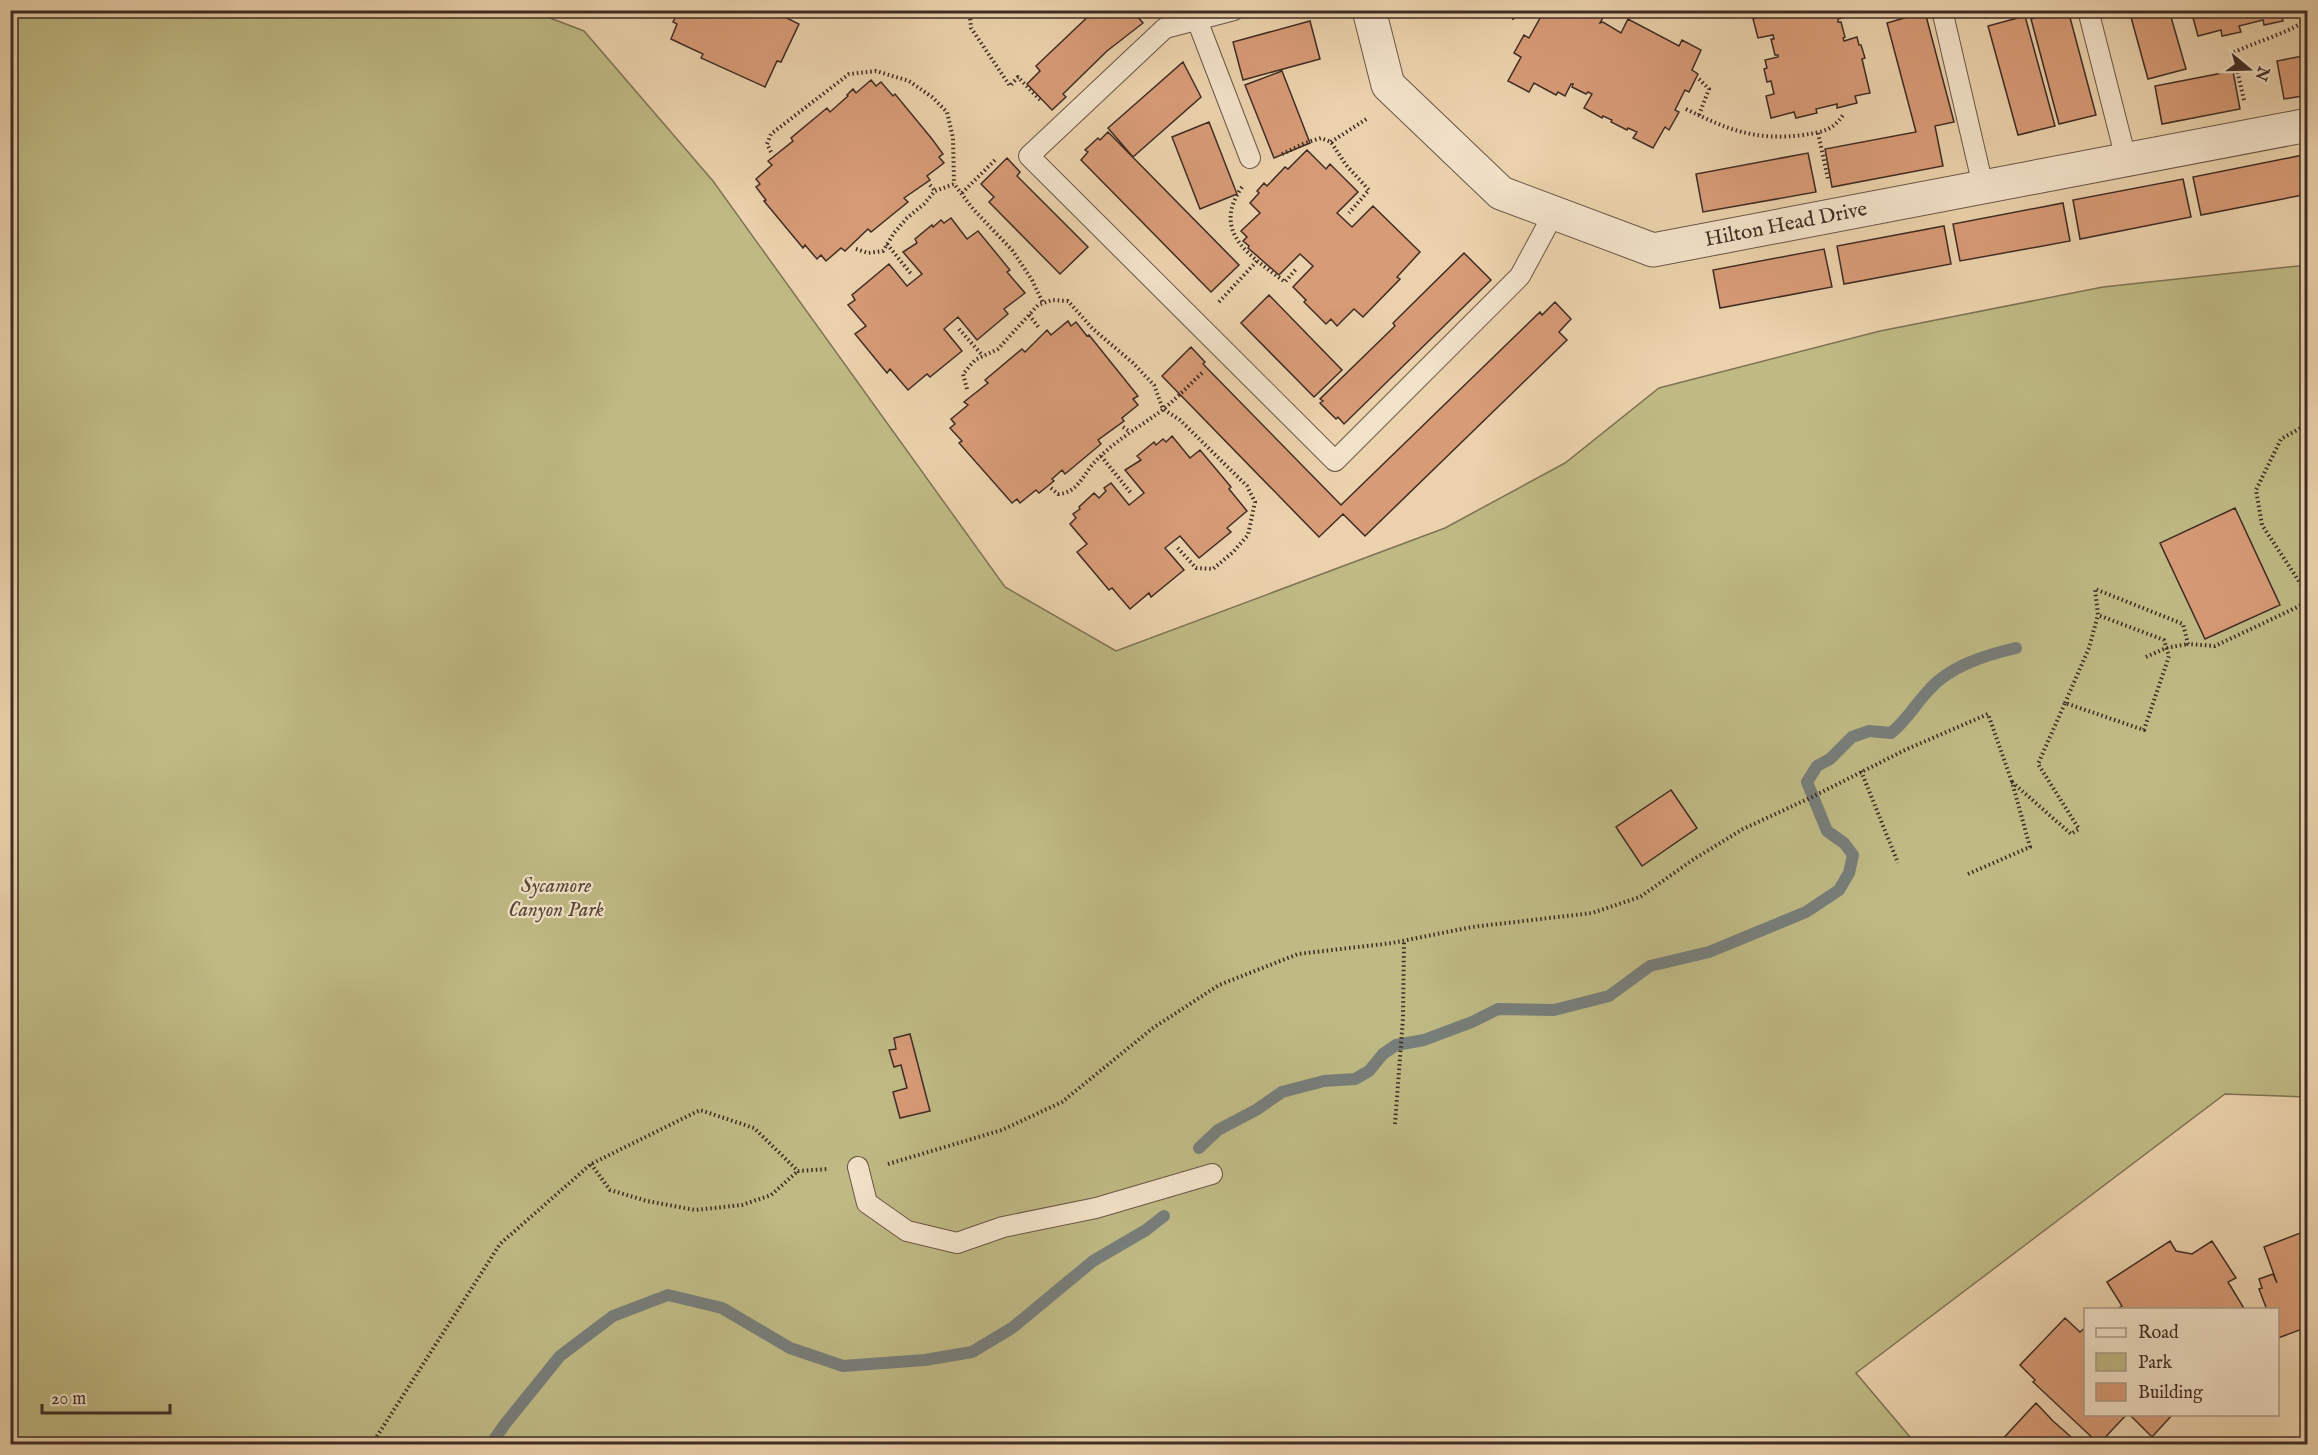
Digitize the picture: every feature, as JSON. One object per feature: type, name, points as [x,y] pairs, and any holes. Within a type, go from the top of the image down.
[{"type":"street","name":"Hilton Head Drive","points":[[1369,10],[1388,85],[1501,193],[1653,250],[2307,125]]},
{"type":"lane","points":[[1234,10],[1165,28],[1029,156],[1335,461],[1520,276],[1554,213]]},
{"type":"lane","points":[[1942,10],[1983,186]]},
{"type":"lane","points":[[2088,10],[2126,159]]},
{"type":"lane","points":[[1197,20],[1250,158]]},
{"type":"lane","points":[[858,1170],[867,1203],[907,1231],[957,1243],[1003,1227],[1096,1208],[1212,1174]]},
{"type":"path","points":[[796,10],[808,16],[822,15],[829,10]]},
{"type":"path","points":[[972,10],[971,28],[1011,86],[1018,78],[1024,84]]},
{"type":"path","points":[[1509,10],[1515,21]]},
{"type":"path","points":[[2236,70],[2233,53],[2251,43],[2301,25],[2307,17]]},
{"type":"path","points":[[771,152],[767,144],[771,134],[849,74],[876,71],[909,81],[932,97],[947,112],[953,138],[954,184],[973,209],[1012,250],[1032,280],[1043,303]]},
{"type":"path","points":[[1699,79],[1709,89],[1699,115]]},
{"type":"path","points":[[1686,109],[1724,127],[1763,137],[1818,133],[1835,126],[1843,115]]},
{"type":"path","points":[[1331,142],[1359,124]]},
{"type":"path","points":[[1818,133],[1825,165]]},
{"type":"path","points":[[1280,156],[1305,143],[1321,138],[1331,142],[1346,165],[1369,190],[1349,213]]},
{"type":"path","points":[[962,193],[1002,154],[1029,156]]},
{"type":"path","points":[[1246,182],[1233,201],[1232,232],[1240,247],[1285,282],[1297,268]]},
{"type":"path","points":[[856,249],[868,253],[883,251],[908,218],[935,191],[954,184]]},
{"type":"path","points":[[930,185],[935,191]]},
{"type":"path","points":[[887,244],[911,274]]},
{"type":"path","points":[[1197,325],[1257,261]]},
{"type":"path","points":[[967,389],[963,374],[975,360],[998,348],[1038,305],[1052,300],[1068,301],[1093,329],[1133,363],[1154,385],[1163,409],[1180,420],[1233,471],[1247,486],[1255,502],[1248,535],[1213,569],[1197,568],[1176,546]]},
{"type":"path","points":[[1029,315],[1040,329]]},
{"type":"path","points":[[959,329],[983,356]]},
{"type":"path","points":[[1051,488],[1058,494],[1068,493],[1101,456],[1163,409],[1224,351]]},
{"type":"path","points":[[2307,424],[2281,439],[2256,490],[2262,525],[2307,595]]},
{"type":"path","points":[[1123,427],[1130,432]]},
{"type":"path","points":[[1101,456],[1131,493]]},
{"type":"path","points":[[2012,782],[2071,834],[2079,829],[2038,764],[2089,648],[2098,615],[2095,589],[2184,624],[2188,644]]},
{"type":"path","points":[[2146,657],[2166,648],[2188,644],[2215,646],[2307,602]]},
{"type":"path","points":[[2065,703],[2144,730],[2169,656],[2164,640],[2098,615]]},
{"type":"path","points":[[591,1164],[610,1190],[646,1201],[695,1210],[742,1205],[771,1195],[798,1171],[858,1170],[1002,1131],[1062,1102],[1153,1028],[1219,985],[1298,954],[1404,941],[1472,927],[1592,913],[1640,897],[1694,859],[1743,829],[1905,750],[1988,714],[2012,782],[2030,847],[1968,874]]},
{"type":"path","points":[[1861,771],[1899,863]]},
{"type":"path","points":[[1395,1124],[1403,1018],[1404,941]]},
{"type":"path","points":[[372,1444],[500,1244],[591,1164],[700,1110],[754,1128],[798,1171]]},
{"type":"green space","name":"Sycamore Canyon Park","points":[[529,10],[584,31],[713,181],[1005,587],[1116,651],[1445,528],[1565,463],[1659,388],[1880,331],[2103,287],[2307,265],[2307,1097],[2225,1094],[1856,1373],[1916,1444],[11,1444],[10,11]]},
{"type":"building","points":[[679,10],[771,10],[799,24],[781,62],[777,61],[765,87],[701,58],[703,54],[671,39],[677,24],[673,22]]},
{"type":"building","points":[[1095,10],[1132,10],[1143,23],[1107,51],[1063,94],[1066,97],[1052,110],[1027,84],[1040,71],[1036,66]]},
{"type":"building","points":[[1537,10],[1604,10],[1606,12],[1600,23],[1603,22],[1621,33],[1628,19],[1679,46],[1682,40],[1701,50],[1692,70],[1698,74],[1689,92],[1685,90],[1675,110],[1679,112],[1669,130],[1665,127],[1653,148],[1633,138],[1637,132],[1628,128],[1627,130],[1611,122],[1612,120],[1603,116],[1602,118],[1584,108],[1592,94],[1588,92],[1586,94],[1572,87],[1573,84],[1565,96],[1558,92],[1556,95],[1534,83],[1529,92],[1508,81],[1521,57],[1514,53],[1524,35],[1529,38],[1540,18],[1534,15]]},
{"type":"building","points":[[1754,10],[1852,10],[1853,15],[1838,19],[1838,22],[1841,22],[1844,41],[1857,37],[1861,45],[1870,93],[1855,96],[1857,103],[1837,108],[1837,104],[1816,109],[1817,113],[1796,118],[1794,112],[1771,118],[1766,96],[1774,94],[1771,81],[1767,82],[1764,69],[1767,68],[1765,60],[1778,57],[1778,55],[1775,55],[1771,39],[1774,39],[1773,35],[1758,38],[1753,19],[1756,18]]},
{"type":"building","points":[[1984,10],[2012,10],[1986,18]]},
{"type":"building","points":[[2050,10],[2068,10],[2096,115],[2059,124],[2031,19],[2034,15]]},
{"type":"building","points":[[2129,10],[2169,10],[2186,69],[2148,79]]},
{"type":"building","points":[[2199,10],[2297,10],[2281,14],[2283,21],[2264,25],[2263,20],[2239,26],[2241,32],[2222,36],[2221,30],[2198,36],[2192,14]]},
{"type":"building","points":[[1925,12],[1954,122],[1935,126],[1943,166],[1832,187],[1825,149],[1916,132],[1887,23]]},
{"type":"building","points":[[2025,16],[2055,126],[2018,135],[1988,26]]},
{"type":"building","points":[[1310,21],[1320,59],[1243,80],[1233,42]]},
{"type":"building","points":[[2308,55],[2308,95],[2284,99],[2277,61]]},
{"type":"building","points":[[1183,62],[1201,97],[1133,157],[1108,128]]},
{"type":"building","points":[[1282,71],[1310,143],[1274,158],[1245,85]]},
{"type":"building","points":[[2233,71],[2240,109],[2162,124],[2155,86]]},
{"type":"building","points":[[871,80],[876,86],[881,82],[893,96],[895,94],[943,154],[939,157],[944,163],[927,176],[930,180],[904,198],[908,202],[871,232],[868,229],[845,251],[841,248],[826,261],[821,255],[817,259],[805,245],[803,248],[764,201],[766,200],[756,187],[760,184],[756,179],[772,165],[768,161],[793,141],[791,138],[827,108],[830,112],[853,89],[856,93]]},
{"type":"building","points":[[1209,122],[1237,194],[1200,209],[1172,137]]},
{"type":"building","points":[[1108,132],[1239,265],[1211,292],[1081,160],[1088,152],[1085,150]]},
{"type":"building","points":[[1307,150],[1326,169],[1330,164],[1358,192],[1337,213],[1352,227],[1373,206],[1420,252],[1397,277],[1400,279],[1363,317],[1354,309],[1337,326],[1331,319],[1326,324],[1293,287],[1313,266],[1300,254],[1279,275],[1248,248],[1249,246],[1243,241],[1247,237],[1241,231],[1260,213],[1250,203],[1259,193],[1257,191],[1264,183],[1267,186],[1285,167],[1288,169]]},
{"type":"building","points":[[1808,153],[1816,192],[1703,212],[1696,174]]},
{"type":"building","points":[[2303,155],[2308,176],[2308,194],[2201,215],[2193,177]]},
{"type":"building","points":[[1007,158],[1020,172],[1017,176],[1088,247],[1060,274],[989,202],[994,197],[981,184]]},
{"type":"building","points":[[2183,179],[2191,217],[2080,239],[2073,200]]},
{"type":"building","points":[[2063,203],[2070,241],[1960,261],[1953,224]]},
{"type":"building","points":[[951,218],[967,239],[978,231],[1010,270],[1007,272],[1025,293],[1004,309],[1008,314],[977,340],[958,317],[944,329],[962,351],[930,377],[927,374],[908,390],[890,369],[887,373],[855,334],[866,326],[848,305],[855,300],[852,295],[889,264],[907,286],[922,274],[903,252],[917,243],[915,239],[932,225],[933,227],[941,220],[944,223]]},
{"type":"building","points":[[1944,226],[1951,264],[1844,284],[1837,246]]},
{"type":"building","points":[[1824,249],[1832,287],[1720,308],[1713,270]]},
{"type":"building","points":[[1464,253],[1491,280],[1344,424],[1338,417],[1336,419],[1320,403],[1323,401],[1320,399],[1395,326],[1393,323]]},
{"type":"building","points":[[1269,295],[1342,370],[1314,397],[1241,323]]},
{"type":"building","points":[[1555,302],[1571,319],[1559,332],[1567,340],[1365,536],[1343,514],[1319,537],[1162,376],[1191,347],[1205,362],[1203,364],[1341,505],[1540,312],[1542,315]]},
{"type":"building","points":[[1068,321],[1071,326],[1076,322],[1087,336],[1089,335],[1138,396],[1133,399],[1138,405],[1122,418],[1124,421],[1098,440],[1101,444],[1065,474],[1062,470],[1052,479],[1054,481],[1039,493],[1036,490],[1020,503],[1017,499],[1012,503],[959,443],[962,441],[950,428],[955,424],[951,419],[968,405],[964,402],[988,383],[985,380],[1022,349],[1025,352],[1047,330],[1051,335]]},
{"type":"building","points":[[1172,436],[1190,458],[1200,450],[1231,487],[1229,489],[1247,511],[1227,528],[1231,532],[1199,558],[1180,536],[1165,548],[1184,570],[1151,597],[1149,593],[1130,609],[1112,588],[1109,590],[1077,552],[1087,544],[1070,524],[1076,518],[1073,514],[1080,509],[1079,507],[1094,493],[1099,498],[1106,491],[1104,488],[1111,483],[1129,505],[1144,493],[1125,470],[1141,460],[1137,456],[1154,442],[1156,445],[1163,439],[1166,442]]},
{"type":"building","points":[[2235,508],[2280,605],[2205,639],[2160,543]]},
{"type":"building","points":[[1671,790],[1697,828],[1642,866],[1616,827]]},
{"type":"building","points":[[910,1034],[930,1111],[900,1118],[893,1092],[907,1088],[901,1065],[894,1067],[889,1050],[896,1049],[894,1038]]},
{"type":"building","points":[[2308,1230],[2308,1327],[2279,1338],[2279,1308],[2266,1308],[2259,1289],[2262,1288],[2259,1279],[2273,1274],[2277,1283],[2264,1247]]},
{"type":"building","points":[[2170,1241],[2176,1251],[2192,1254],[2212,1241],[2236,1278],[2228,1282],[2244,1308],[2119,1308],[2122,1306],[2107,1282]]},
{"type":"building","points":[[2065,1318],[2080,1332],[2084,1329],[2084,1416],[2125,1416],[2099,1444],[2033,1382],[2035,1380],[2020,1365]]},
{"type":"building","points":[[2036,1403],[2053,1421],[2079,1444],[1998,1444]]},
{"type":"building","points":[[2131,1416],[2171,1416],[2152,1437]]},
{"type":"waterway","points":[[1199,1148],[1218,1130],[1256,1110],[1282,1092],[1324,1081],[1355,1079],[1369,1071],[1383,1054],[1396,1045],[1424,1040],[1472,1022],[1498,1009],[1554,1010],[1609,996],[1650,966],[1709,952],[1806,912],[1839,890],[1849,873],[1853,855],[1844,843],[1827,831],[1807,782],[1817,766],[1830,759],[1852,737],[1869,731],[1891,733],[1937,682],[1957,668],[2016,648]]},
{"type":"waterway","points":[[491,1444],[560,1356],[613,1316],[668,1295],[722,1308],[790,1348],[843,1366],[925,1360],[972,1352],[1012,1328],[1093,1261],[1146,1230],[1164,1216]]}]
